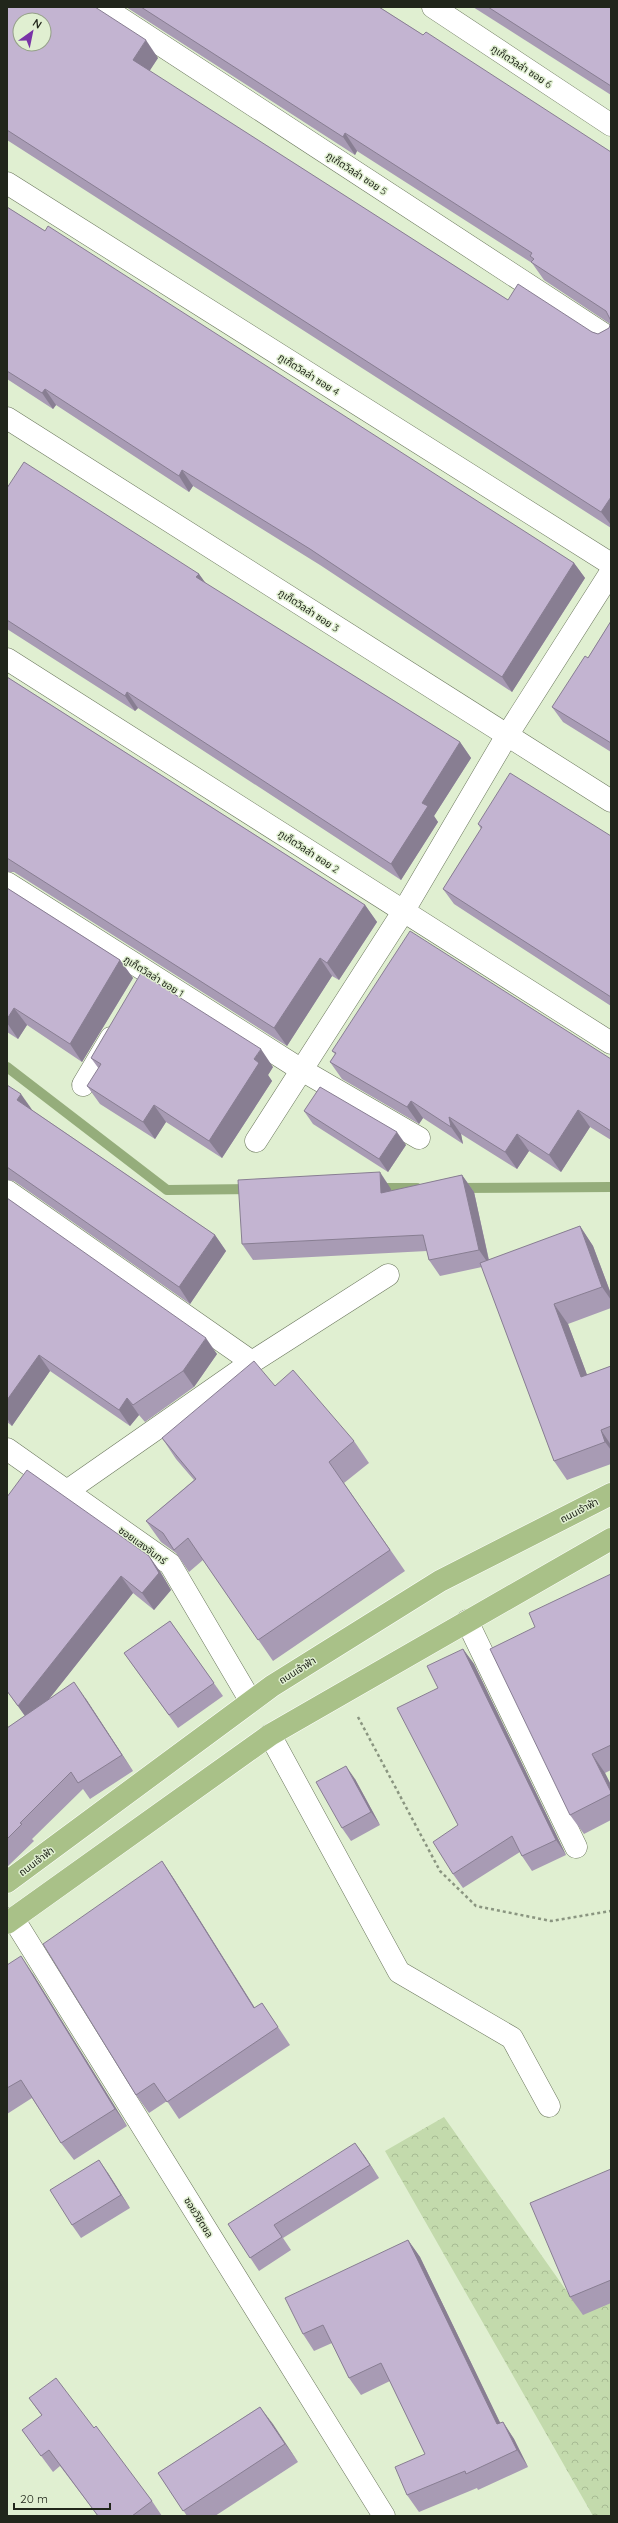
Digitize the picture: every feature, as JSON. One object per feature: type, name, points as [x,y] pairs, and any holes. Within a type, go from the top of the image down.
[{"type":"main road","name":"ถนนเจ้าฟ้า","points":[[7,1882],[250,1700],[440,1581],[611,1494]]},
{"type":"main road","points":[[10,1921],[270,1735],[611,1539]]},
{"type":"street","name":"ภูเก็ตวิลล่า ซอย 5","points":[[103,7],[611,339]]},
{"type":"street","name":"ภูเก็ตวิลล่า ซอย 6","points":[[433,7],[611,125]]},
{"type":"street","name":"ภูเก็ตวิลล่า ซอย 4","points":[[7,183],[611,564]]},
{"type":"street","name":"ภูเก็ตวิลล่า ซอย 3","points":[[7,418],[506,737],[611,802]]},
{"type":"street","points":[[256,1141],[300,1070],[403,912],[506,737],[611,572]]},
{"type":"street","name":"ภูเก็ตวิลล่า ซอย 2","points":[[7,658],[403,912],[611,1043]]},
{"type":"street","name":"ภูเก็ตวิลล่า ซอย 1","points":[[7,883],[300,1070],[419,1138]]},
{"type":"street","points":[[138,993],[150,974]]},
{"type":"street","points":[[83,1085],[122,1020]]},
{"type":"street","points":[[7,1191],[252,1362]]},
{"type":"street","points":[[67,1491],[252,1362],[388,1275]]},
{"type":"street","name":"ซอยแสงจันทร์","points":[[7,1449],[170,1564],[250,1700]]},
{"type":"street","points":[[467,1621],[576,1847]]},
{"type":"street","points":[[270,1735],[399,1972],[512,2038],[549,2106]]},
{"type":"street","name":"ซอยวิชิตชล","points":[[10,1921],[384,2516]]},
{"type":"path","points":[[346,1691],[367,1737],[440,1871],[476,1906],[551,1921],[611,1911]]},
{"type":"green space","points":[[444,2117],[580,2310],[611,2299],[611,2516],[593,2516],[385,2151]]},
{"type":"building","points":[[7,7],[95,7],[146,40],[133,60],[508,300],[518,284],[592,332],[598,334],[609,328],[611,322],[611,497],[601,512],[7,130]]},
{"type":"building","points":[[141,7],[379,7],[423,35],[426,32],[611,152],[611,321],[606,311],[531,262],[534,259],[530,256],[532,253],[345,133],[343,137]]},
{"type":"building","points":[[488,7],[611,7],[611,86]]},
{"type":"building","points":[[7,207],[45,231],[48,226],[574,563],[502,677],[310,549],[182,470],[179,476],[45,389],[42,393],[7,371]]},
{"type":"building","points":[[24,462],[199,574],[196,577],[460,742],[422,803],[428,806],[391,864],[127,692],[125,696],[7,620],[7,488]]},
{"type":"building","points":[[611,621],[611,743],[552,707],[585,656],[588,658]]},
{"type":"building","points":[[7,677],[365,905],[327,963],[320,958],[274,1028],[7,858]]},
{"type":"building","points":[[510,773],[611,836],[611,997],[443,889],[482,827],[478,824]]},
{"type":"building","points":[[7,888],[120,960],[70,1044],[14,1008],[7,1019]]},
{"type":"building","points":[[410,931],[611,1059],[611,1131],[578,1110],[549,1155],[517,1134],[505,1152],[449,1117],[451,1127],[411,1101],[407,1107],[330,1062],[336,1053],[332,1051]]},
{"type":"building","points":[[141,973],[261,1049],[254,1059],[259,1063],[209,1141],[154,1105],[143,1122],[87,1086],[101,1064],[91,1058]]},
{"type":"building","points":[[7,1085],[21,1094],[17,1100],[215,1235],[179,1287],[7,1167]]},
{"type":"building","points":[[320,1087],[397,1132],[379,1159],[304,1111]]},
{"type":"building","points":[[380,1172],[381,1193],[462,1175],[479,1250],[429,1260],[423,1235],[242,1244],[238,1180]]},
{"type":"building","points":[[7,1198],[206,1338],[183,1371],[133,1405],[127,1398],[119,1410],[39,1355],[7,1400]]},
{"type":"building","points":[[580,1226],[602,1287],[554,1304],[581,1377],[611,1366],[611,1426],[601,1430],[605,1442],[554,1461],[480,1263]]},
{"type":"building","points":[[254,1361],[275,1386],[293,1370],[354,1441],[329,1462],[390,1550],[258,1640],[188,1538],[174,1550],[163,1533],[146,1521],[196,1479],[162,1438]]},
{"type":"building","points":[[27,1470],[149,1556],[159,1573],[142,1593],[121,1576],[18,1706],[7,1691],[7,1497]]},
{"type":"building","points":[[611,1574],[611,1745],[592,1754],[611,1794],[570,1815],[490,1649],[535,1627],[529,1613]]},
{"type":"building","points":[[170,1621],[214,1683],[169,1715],[124,1653]]},
{"type":"building","points":[[463,1649],[556,1840],[522,1856],[512,1836],[453,1874],[433,1842],[458,1825],[397,1708],[438,1688],[427,1666]]},
{"type":"building","points":[[74,1682],[122,1755],[78,1783],[71,1772],[20,1823],[22,1824],[7,1839],[7,1728]]},
{"type":"building","points":[[346,1766],[371,1812],[342,1828],[316,1782]]},
{"type":"building","points":[[162,1861],[254,2008],[262,2003],[278,2027],[167,2102],[154,2083],[136,2095],[43,1944]]},
{"type":"building","points":[[21,1956],[115,2109],[61,2143],[21,2080],[7,2088],[7,1965]]},
{"type":"building","points":[[355,2143],[370,2165],[274,2225],[282,2237],[250,2258],[228,2224]]},
{"type":"building","points":[[99,2160],[121,2195],[72,2225],[50,2190]]},
{"type":"building","points":[[611,2169],[611,2280],[570,2297],[530,2203]]},
{"type":"building","points":[[408,2240],[497,2424],[503,2422],[517,2450],[466,2474],[465,2471],[407,2495],[395,2467],[425,2454],[381,2363],[349,2378],[323,2325],[303,2334],[285,2298]]},
{"type":"building","points":[[56,2378],[94,2428],[96,2426],[152,2501],[132,2516],[98,2516],[49,2450],[41,2456],[22,2430],[42,2415],[29,2398]]},
{"type":"building","points":[[260,2407],[285,2444],[183,2511],[158,2473]]},
{"type":"waterway","points":[[7,1067],[167,1190],[253,1189]]},
{"type":"waterway","points":[[457,1188],[611,1187]]},
{"type":"waterway","points":[[377,1188],[417,1188]]}]
